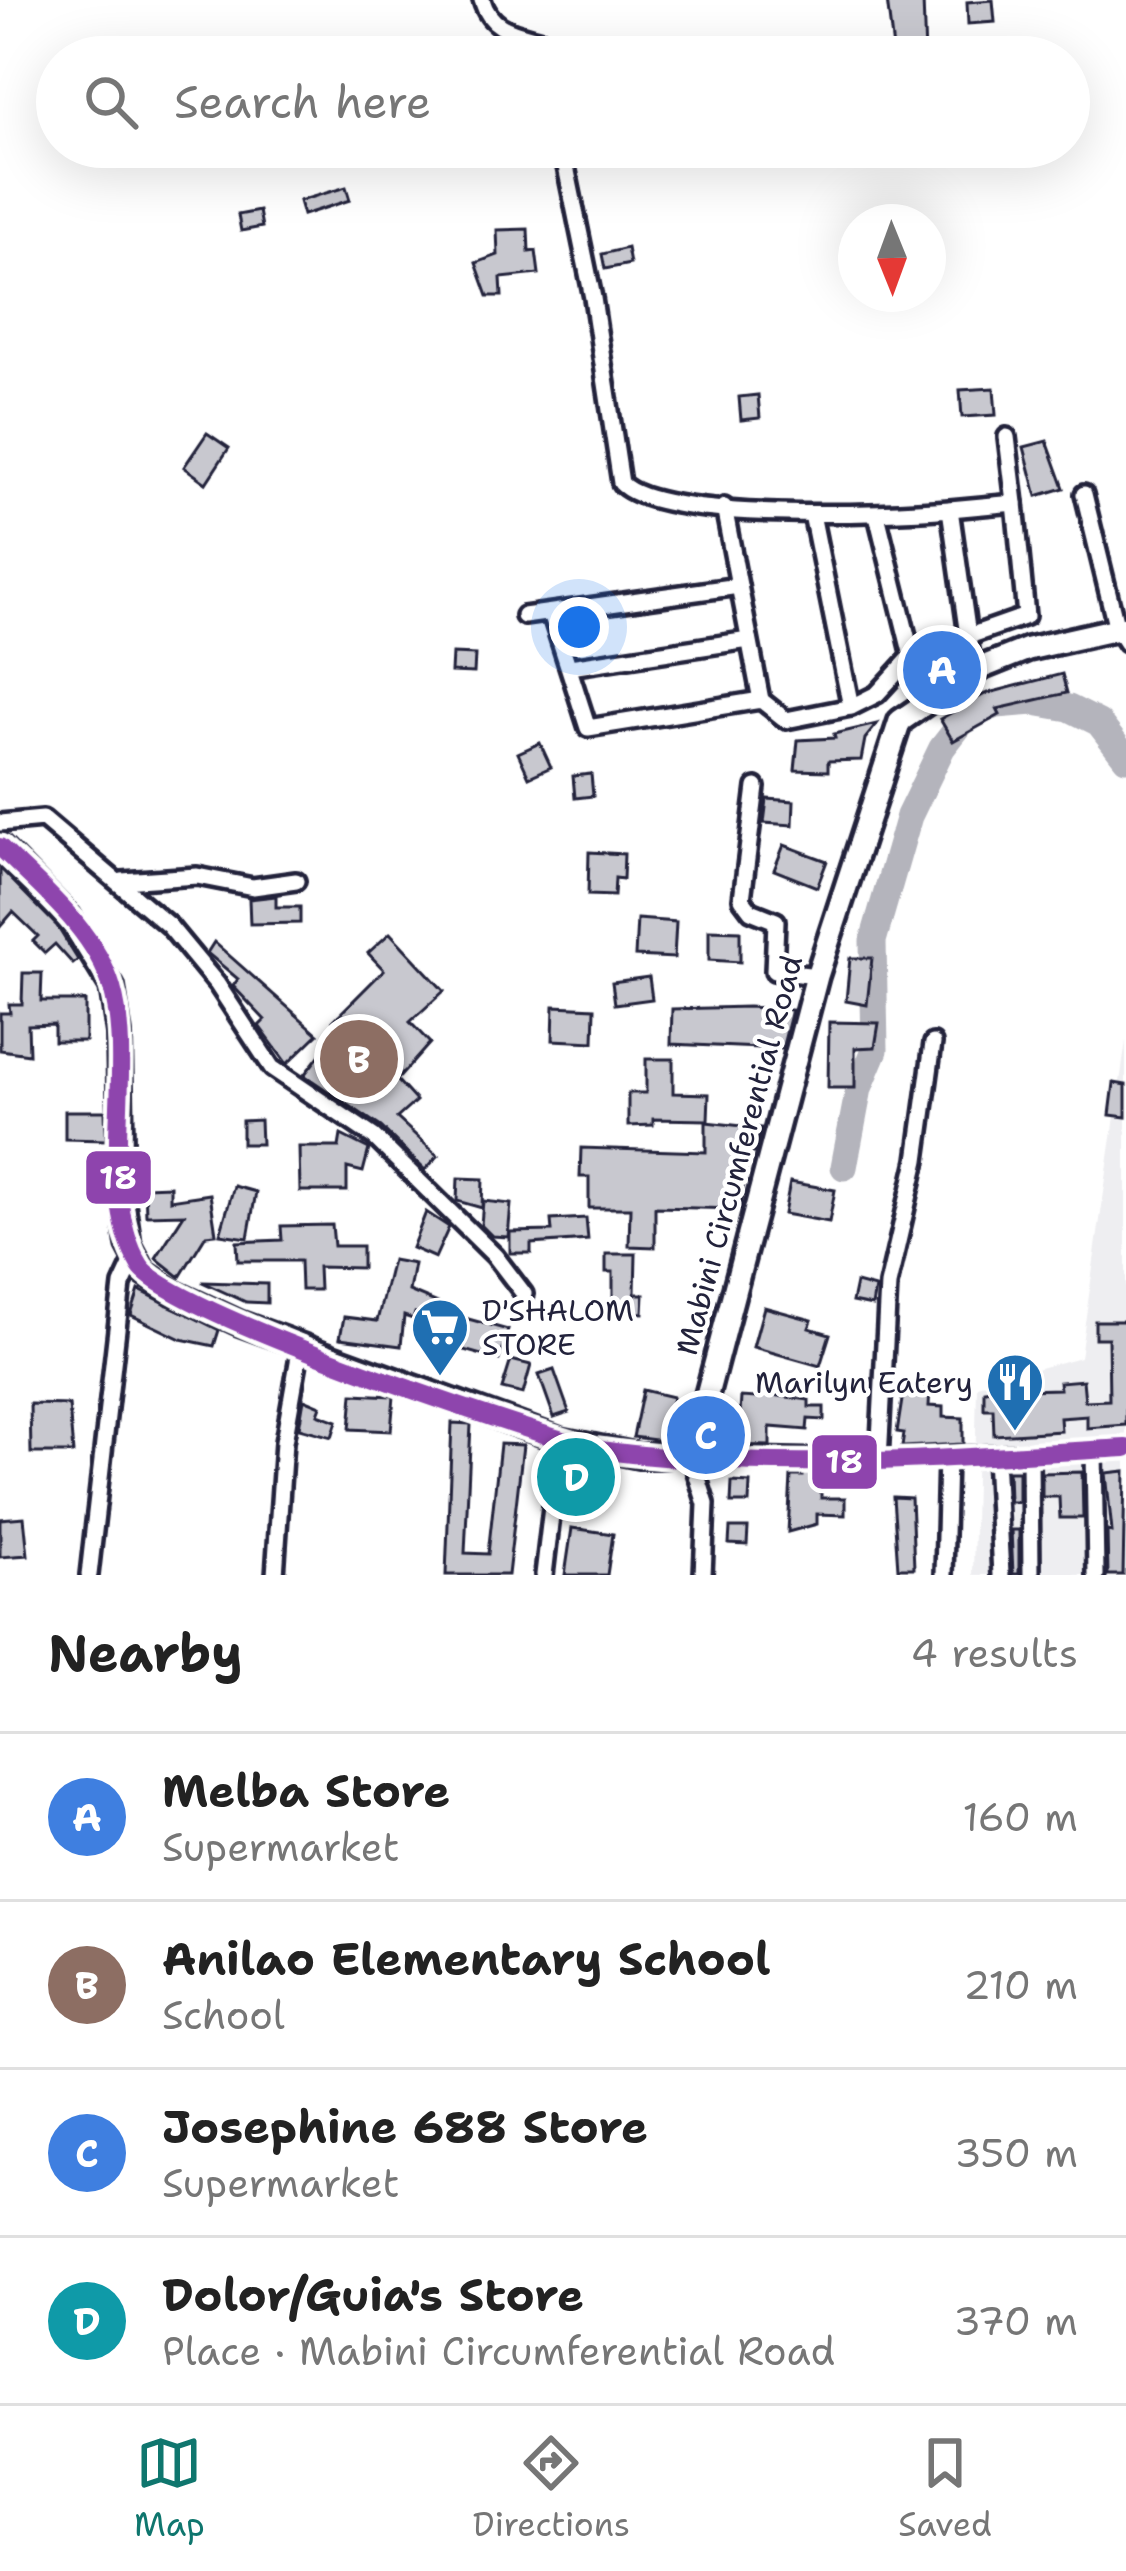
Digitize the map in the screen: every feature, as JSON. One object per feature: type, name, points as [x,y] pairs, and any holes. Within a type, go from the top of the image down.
[{"type":"main road","name":"Mabini Circumferential Road","points":[[691,1456],[817,976],[900,721],[973,671],[1028,650],[1123,633]]},
{"type":"main road","points":[[0,847],[69,917],[112,987],[119,1034],[122,1197],[135,1257],[143,1272],[174,1293],[301,1345],[560,1440],[639,1456],[691,1456]]},
{"type":"street","points":[[482,0],[488,18],[505,30],[527,36]]},
{"type":"street","points":[[566,168],[621,483],[630,494],[678,505],[812,514],[1015,503]]},
{"type":"street","points":[[724,507],[760,700],[786,720],[851,707],[878,694],[912,656],[1026,616],[1007,437]]},
{"type":"street","points":[[1084,494],[1123,633]]},
{"type":"street","points":[[950,509],[973,671]]},
{"type":"street","points":[[812,514],[851,707]]},
{"type":"street","points":[[877,514],[912,656]]},
{"type":"street","points":[[524,616],[739,586]]},
{"type":"street","points":[[551,613],[588,728],[760,700]]},
{"type":"street","points":[[570,667],[749,640]]},
{"type":"street","points":[[756,787],[742,899],[751,911],[776,921],[774,971],[817,976]]},
{"type":"street","points":[[0,823],[43,819],[122,881],[217,984],[272,1068],[374,1137],[494,1256],[524,1294]]},
{"type":"street","points":[[122,881],[197,876],[253,887],[296,880]]},
{"type":"street","points":[[879,1460],[888,1285],[917,1160],[933,1043]]},
{"type":"street","points":[[89,1575],[122,1285],[135,1257]]},
{"type":"street","points":[[275,1575],[284,1442],[301,1345]]},
{"type":"street","points":[[544,1575],[560,1440]]},
{"type":"street","points":[[703,1575],[706,1504],[691,1456],[879,1460],[1126,1448]]},
{"type":"street","points":[[1094,1450],[1096,1575]]},
{"type":"street","points":[[1030,1454],[1031,1575]]},
{"type":"street","points":[[995,1456],[1001,1575]]},
{"type":"street","points":[[944,1575],[946,1457]]},
{"type":"shaded area","points":[[1126,1041],[1126,1575],[973,1575],[977,1385],[1080,1357]]},
{"type":"building","points":[[887,0],[923,0],[924,36],[891,36]]},
{"type":"building","points":[[993,0],[995,22],[968,24],[967,2]]},
{"type":"building","points":[[346,187],[350,200],[303,215],[299,201]]},
{"type":"building","points":[[259,211],[262,227],[241,231],[238,215]]},
{"type":"building","points":[[528,229],[529,252],[536,251],[539,274],[501,278],[502,296],[488,296],[476,263],[498,255],[497,230]]},
{"type":"building","points":[[627,248],[630,264],[605,269],[602,254]]},
{"type":"building","points":[[994,388],[996,415],[962,417],[960,390]]},
{"type":"building","points":[[758,395],[760,418],[741,420],[739,397]]},
{"type":"building","points":[[207,433],[229,448],[206,483],[184,467]]},
{"type":"building","points":[[1047,441],[1064,488],[1037,496],[1024,447]]},
{"type":"building","points":[[452,654],[475,655],[474,673],[451,672]]},
{"type":"building","points":[[1062,674],[1067,693],[997,709],[1000,715],[953,741],[940,719],[985,694]]},
{"type":"building","points":[[877,724],[865,739],[861,760],[828,761],[828,771],[795,770],[798,740],[835,738],[834,734]]},
{"type":"building","points":[[540,743],[551,767],[529,777],[518,753]]},
{"type":"building","points":[[591,774],[593,796],[575,798],[573,776]]},
{"type":"building","points":[[767,799],[794,801],[793,825],[764,823]]},
{"type":"building","points":[[784,845],[827,861],[817,887],[774,870]]},
{"type":"building","points":[[589,852],[624,854],[623,879],[615,878],[614,896],[588,895]]},
{"type":"building","points":[[0,868],[57,926],[78,960],[73,964],[55,944],[45,953],[33,941],[38,936],[13,912],[0,927]]},
{"type":"building","points":[[276,896],[276,907],[300,907],[300,923],[250,924],[249,899]]},
{"type":"building","points":[[637,919],[676,922],[674,958],[635,956]]},
{"type":"building","points":[[709,930],[740,931],[740,962],[709,960]]},
{"type":"building","points":[[390,933],[444,991],[410,1022],[430,1043],[397,1080],[416,1101],[397,1118],[438,1156],[425,1170],[381,1127],[304,1075],[341,1028],[333,1021],[384,970],[368,953]]},
{"type":"building","points":[[214,942],[318,1034],[287,1064],[259,1026],[265,1020],[233,986],[238,979],[207,953]]},
{"type":"building","points":[[850,958],[872,958],[867,1005],[846,1001]]},
{"type":"building","points":[[23,973],[42,973],[41,1001],[85,1001],[85,1041],[54,1041],[54,1024],[28,1025],[29,1054],[0,1050],[0,1013],[10,1013],[9,1004],[22,1004]]},
{"type":"building","points":[[649,977],[652,999],[615,1004],[612,982]]},
{"type":"building","points":[[554,1006],[595,1008],[594,1042],[553,1040]]},
{"type":"building","points":[[672,1009],[792,1010],[782,1049],[671,1044]]},
{"type":"building","points":[[829,1022],[879,1023],[875,1047],[855,1048],[855,1088],[828,1088]]},
{"type":"building","points":[[646,1059],[673,1059],[673,1093],[709,1094],[708,1120],[653,1119],[653,1125],[628,1126],[628,1093],[646,1093]]},
{"type":"building","points":[[1114,1083],[1126,1085],[1126,1117],[1110,1115]]},
{"type":"building","points":[[65,1111],[105,1111],[106,1140],[65,1139]]},
{"type":"building","points":[[260,1120],[261,1144],[242,1144],[242,1121]]},
{"type":"building","points":[[706,1122],[761,1128],[755,1153],[748,1153],[740,1209],[655,1207],[655,1247],[629,1246],[630,1208],[589,1208],[589,1177],[580,1177],[581,1148],[706,1152]]},
{"type":"building","points":[[341,1135],[369,1149],[363,1172],[347,1168],[347,1191],[300,1191],[299,1147],[339,1147]]},
{"type":"building","points":[[458,1178],[483,1179],[482,1208],[457,1201]]},
{"type":"building","points":[[790,1182],[835,1190],[829,1222],[784,1214]]},
{"type":"building","points":[[170,1186],[170,1200],[210,1194],[216,1234],[206,1235],[180,1277],[156,1258],[184,1214],[146,1215],[145,1187]]},
{"type":"building","points":[[234,1186],[256,1192],[248,1238],[220,1234]]},
{"type":"building","points":[[483,1201],[511,1204],[508,1237],[492,1236],[481,1225]]},
{"type":"building","points":[[426,1212],[449,1227],[435,1258],[412,1248]]},
{"type":"building","points":[[586,1218],[588,1240],[531,1244],[531,1253],[510,1253],[510,1232],[552,1231],[551,1220]]},
{"type":"building","points":[[332,1225],[334,1246],[362,1246],[362,1268],[318,1267],[319,1290],[301,1290],[300,1261],[238,1261],[237,1242],[282,1240],[281,1226]]},
{"type":"building","points":[[606,1254],[636,1254],[635,1294],[644,1294],[643,1313],[613,1311],[613,1272],[606,1272]]},
{"type":"building","points":[[392,1260],[414,1264],[409,1291],[450,1308],[445,1323],[415,1313],[413,1319],[404,1316],[401,1346],[340,1338],[344,1317],[377,1321]]},
{"type":"building","points":[[202,1282],[267,1284],[267,1303],[246,1302]]},
{"type":"building","points":[[856,1283],[875,1288],[872,1306],[852,1302]]},
{"type":"building","points":[[139,1290],[219,1330],[214,1346],[181,1339],[131,1315]]},
{"type":"building","points":[[764,1307],[812,1320],[809,1328],[830,1334],[820,1366],[753,1347]]},
{"type":"building","points":[[454,1315],[508,1330],[499,1360],[446,1345]]},
{"type":"building","points":[[1095,1321],[1126,1321],[1126,1425],[1087,1428],[1087,1416],[1060,1418],[1061,1431],[994,1435],[993,1409],[984,1409],[984,1390],[1023,1385],[1023,1390],[1060,1389],[1059,1382],[1083,1380],[1085,1401],[1109,1400],[1108,1338],[1095,1338]]},
{"type":"building","points":[[511,1360],[531,1365],[523,1394],[502,1389]]},
{"type":"building","points":[[554,1370],[569,1412],[554,1417],[539,1375]]},
{"type":"building","points":[[904,1387],[930,1388],[929,1406],[943,1407],[943,1417],[963,1418],[963,1444],[902,1447],[904,1433],[897,1432]]},
{"type":"building","points":[[643,1390],[673,1397],[663,1441],[633,1437]]},
{"type":"building","points":[[756,1393],[809,1400],[809,1407],[824,1407],[824,1420],[808,1419],[807,1430],[770,1427],[770,1446],[724,1445],[724,1432],[739,1432],[741,1397],[756,1398]]},
{"type":"building","points":[[353,1394],[394,1396],[391,1431],[350,1429]]},
{"type":"building","points":[[304,1399],[321,1406],[318,1414],[337,1421],[332,1437],[299,1428]]},
{"type":"building","points":[[30,1404],[69,1405],[73,1453],[31,1453]]},
{"type":"building","points":[[452,1423],[471,1424],[465,1553],[488,1554],[500,1444],[523,1445],[508,1575],[446,1575]]},
{"type":"building","points":[[594,1462],[598,1496],[583,1497],[566,1490],[569,1464]]},
{"type":"building","points":[[803,1471],[821,1471],[821,1498],[845,1498],[845,1515],[817,1514],[817,1524],[788,1532],[791,1476],[803,1476]]},
{"type":"building","points":[[1008,1471],[1018,1471],[1018,1502],[1009,1502]]},
{"type":"building","points":[[1125,1471],[1123,1575],[1108,1575],[1107,1531],[1112,1532],[1106,1473]]},
{"type":"building","points":[[1082,1472],[1083,1518],[1060,1518],[1059,1497],[1042,1497],[1042,1473]]},
{"type":"building","points":[[732,1482],[750,1483],[749,1503],[731,1503]]},
{"type":"building","points":[[893,1497],[911,1498],[914,1568],[898,1568]]},
{"type":"building","points":[[24,1517],[28,1555],[0,1557],[0,1519]]},
{"type":"building","points":[[572,1528],[613,1534],[607,1575],[565,1575]]},
{"type":"building","points":[[730,1528],[748,1528],[747,1545],[729,1544]]},
{"type":"building","points":[[1011,1530],[1019,1530],[1019,1574],[1013,1574]]},
{"type":"waterway","points":[[844,1167],[859,1088],[875,1050],[873,941],[909,816],[942,748],[967,716],[997,705],[1034,702],[1069,708],[1099,723],[1126,758]]},
{"type":"transit line","name":"18","points":[[0,847],[80,928],[112,988],[120,1056],[120,1203],[140,1266],[164,1286],[351,1368],[593,1449],[657,1457],[791,1462],[1126,1448]]},
{"type":"place","name":"Melba Store","points":[[942,670]]},
{"type":"place","name":"Anilao Elementary School","points":[[359,1059]]},
{"type":"place","name":"D'SHALOM STORE","points":[[440,1378]]},
{"type":"place","name":"Marilyn Eatery","points":[[1015,1433]]},
{"type":"place","name":"Josephine 688 Store","points":[[706,1435]]},
{"type":"place","name":"Dolor/Guia's Store","points":[[576,1477]]}]
